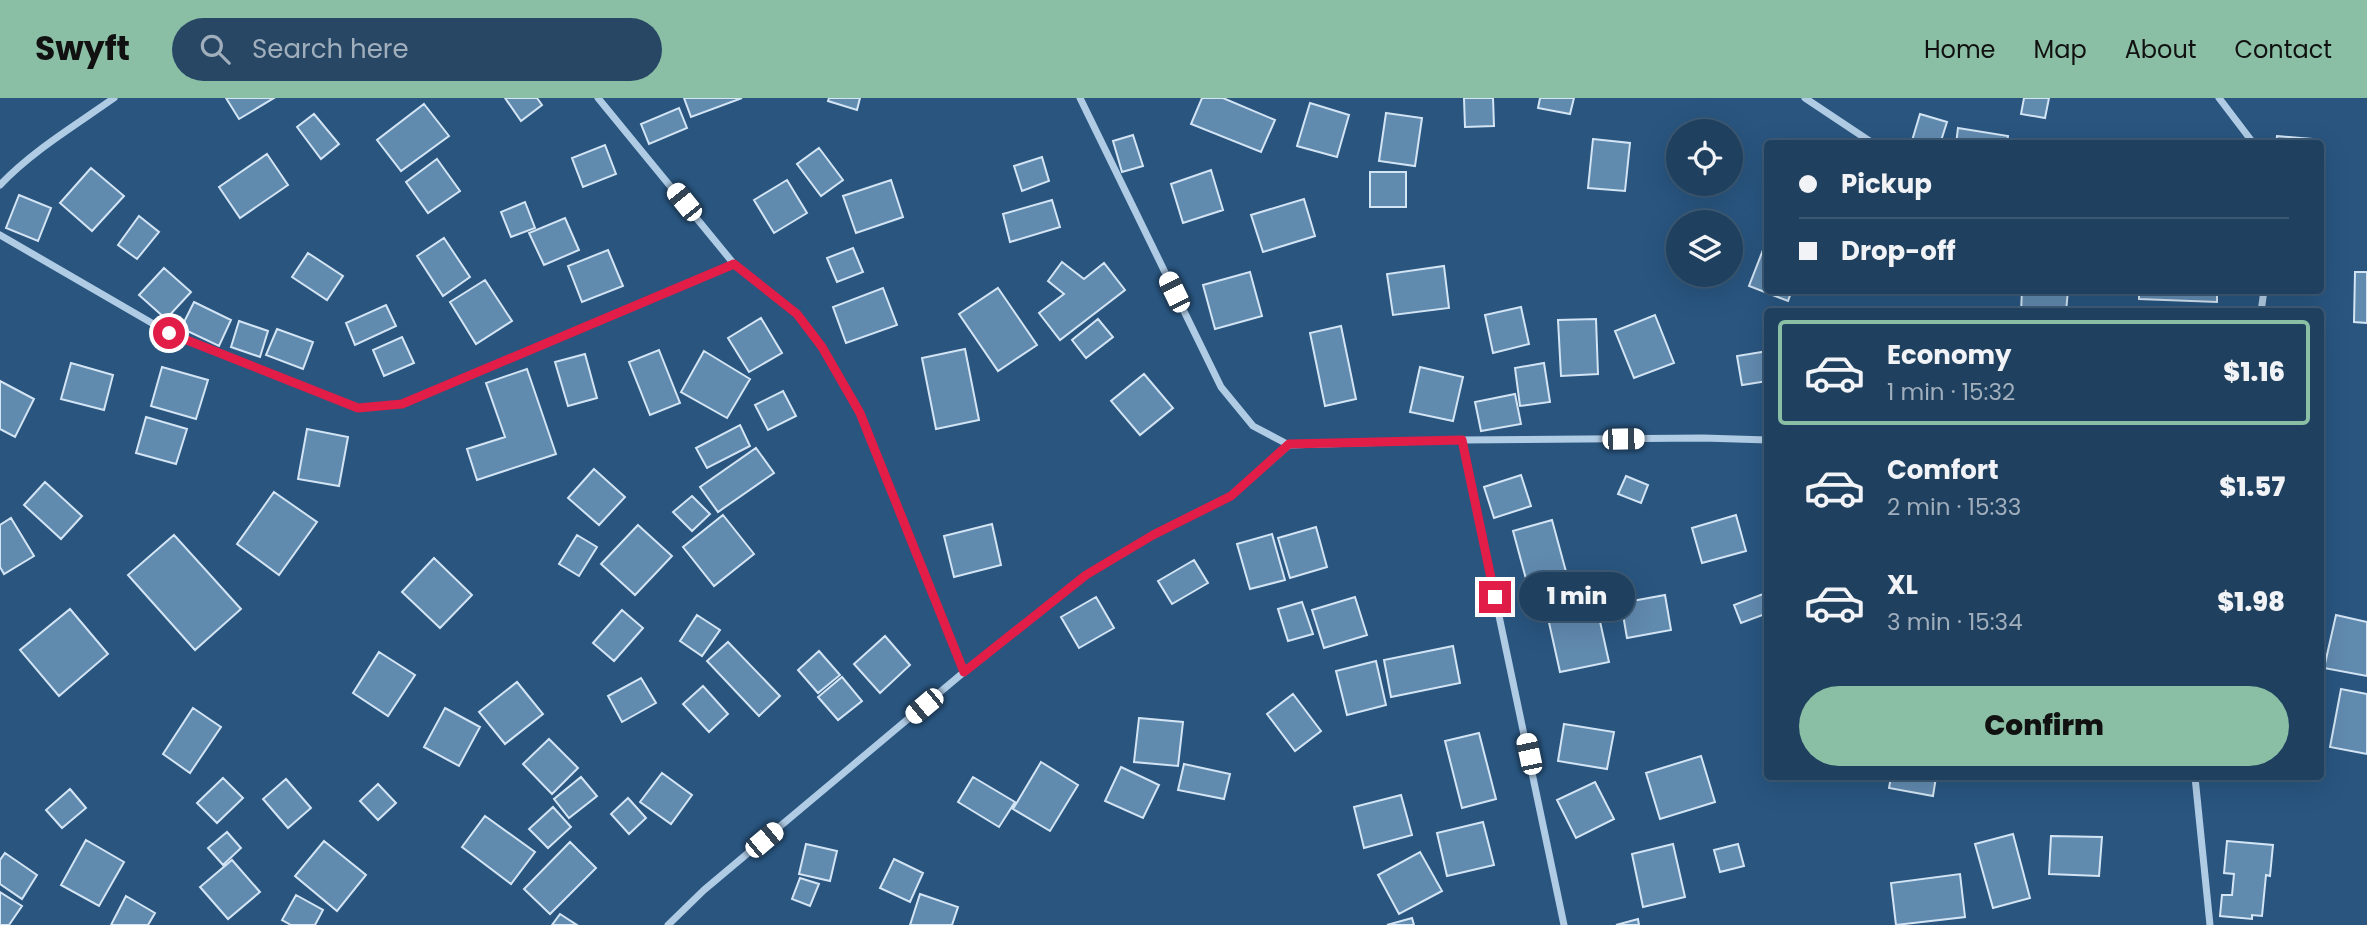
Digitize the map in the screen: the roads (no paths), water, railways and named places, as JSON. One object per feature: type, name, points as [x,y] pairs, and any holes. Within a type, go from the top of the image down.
[{"type":"street","points":[[0,185],[114,98]]},
{"type":"street","points":[[598,98],[734,264],[797,314],[822,347],[860,413],[964,672]]},
{"type":"street","points":[[1080,98],[1221,387],[1253,426],[1289,444],[1462,440],[1764,440]]},
{"type":"street","points":[[1805,98],[1868,140]]},
{"type":"street","points":[[2219,98],[2251,140]]},
{"type":"street","points":[[0,235],[169,333],[358,408],[402,404],[734,264]]},
{"type":"street","points":[[1462,440],[1564,925]]},
{"type":"street","points":[[668,925],[704,890],[964,672],[1086,575],[1153,535],[1231,496],[1289,444]]},
{"type":"street","points":[[2194,780],[2210,925]]}]
